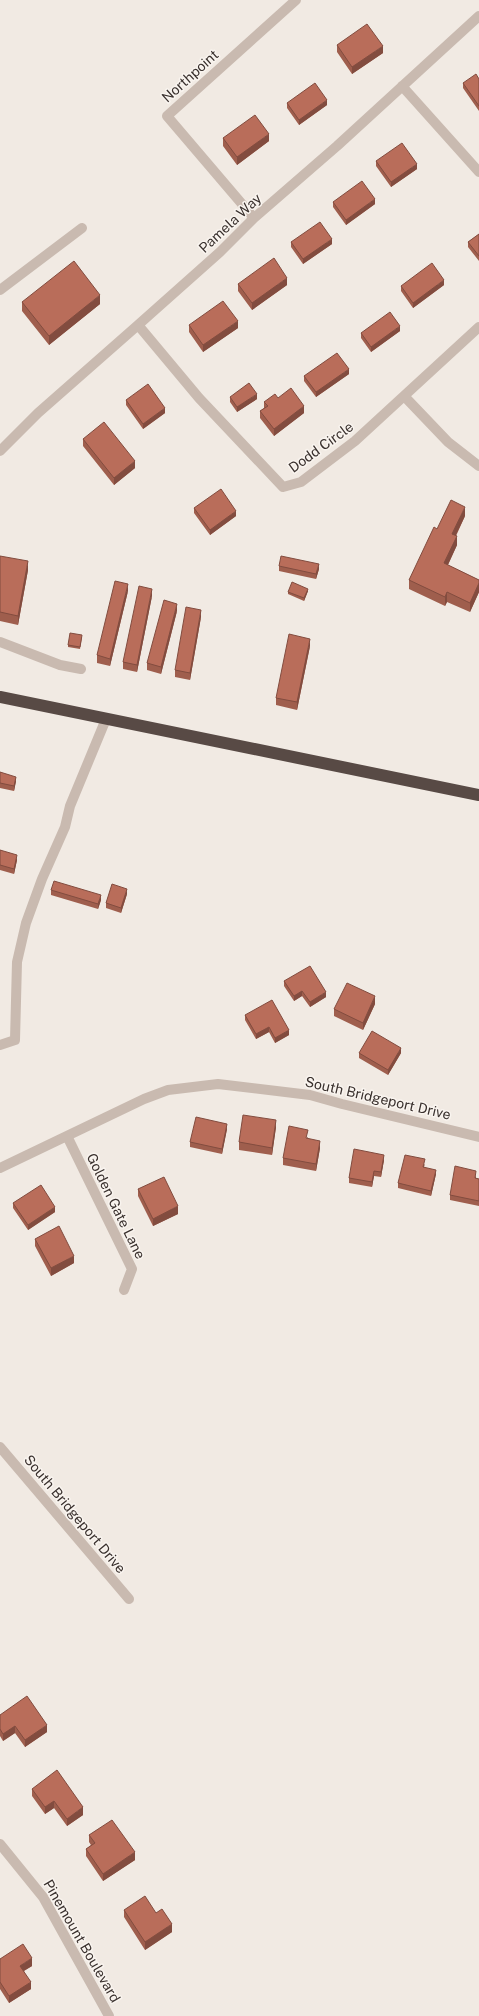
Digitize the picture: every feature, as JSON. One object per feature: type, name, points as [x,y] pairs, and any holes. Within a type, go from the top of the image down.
[{"type":"highway","points":[[0,697],[479,795]]},
{"type":"street","name":"Northpoint","points":[[254,218],[167,116],[296,0]]},
{"type":"street","name":"Pamela Way","points":[[0,451],[44,408],[138,326],[220,252],[254,218],[337,146],[479,16]]},
{"type":"street","points":[[402,86],[479,172]]},
{"type":"street","points":[[0,290],[82,228]]},
{"type":"street","name":"Dodd Circle","points":[[138,326],[204,403],[283,488],[301,482],[355,442],[479,327]]},
{"type":"street","points":[[405,397],[448,442],[479,466]]},
{"type":"street","points":[[0,642],[60,665],[81,669]]},
{"type":"street","points":[[0,1045],[14,1040],[17,962],[26,923],[42,879],[65,827],[70,806],[106,718]]},
{"type":"street","name":"South Bridgeport Drive","points":[[0,1168],[144,1099],[168,1090],[218,1084],[310,1095],[479,1137]]},
{"type":"street","name":"Golden Gate Lane","points":[[66,1136],[132,1269],[124,1290]]},
{"type":"street","name":"South Bridgeport Drive","points":[[0,1447],[129,1599]]},
{"type":"street","name":"Pinemount Boulevard","points":[[0,1844],[43,1897],[109,2016]]},
{"type":"building","points":[[367,24],[383,46],[352,67],[337,45]]},
{"type":"building","points":[[476,74],[479,79],[479,106],[463,83]]},
{"type":"building","points":[[315,83],[327,100],[299,120],[287,103]]},
{"type":"building","points":[[255,115],[269,134],[237,157],[223,138]]},
{"type":"building","points":[[402,143],[417,164],[391,182],[376,161]]},
{"type":"building","points":[[362,181],[375,199],[346,220],[333,202]]},
{"type":"building","points":[[320,222],[332,239],[303,259],[291,242]]},
{"type":"building","points":[[479,234],[479,256],[468,242]]},
{"type":"building","points":[[274,258],[287,278],[252,303],[238,284]]},
{"type":"building","points":[[74,261],[100,295],[49,336],[22,302]]},
{"type":"building","points":[[432,263],[444,280],[413,303],[401,286]]},
{"type":"building","points":[[223,301],[238,321],[203,345],[189,325]]},
{"type":"building","points":[[390,312],[400,326],[371,347],[361,333]]},
{"type":"building","points":[[337,353],[349,369],[316,392],[304,376]]},
{"type":"building","points":[[249,383],[257,394],[237,407],[230,397]]},
{"type":"building","points":[[148,384],[165,408],[143,424],[126,400]]},
{"type":"building","points":[[291,388],[304,406],[274,429],[260,411],[268,406],[264,402],[275,394],[278,398]]},
{"type":"building","points":[[104,422],[135,461],[114,478],[83,439]]},
{"type":"building","points":[[221,489],[236,511],[210,530],[194,508]]},
{"type":"building","points":[[451,500],[465,507],[452,534],[457,536],[444,563],[479,580],[470,603],[447,592],[445,597],[409,580],[434,527],[437,529]]},
{"type":"building","points":[[0,556],[28,561],[18,616],[0,612]]},
{"type":"building","points":[[281,556],[319,564],[316,574],[279,566]]},
{"type":"building","points":[[115,581],[128,584],[110,659],[97,655]]},
{"type":"building","points":[[292,582],[308,589],[304,598],[288,592]]},
{"type":"building","points":[[139,586],[152,589],[137,665],[123,662]]},
{"type":"building","points":[[164,600],[177,604],[161,667],[147,663]]},
{"type":"building","points":[[186,607],[201,610],[190,673],[175,670]]},
{"type":"building","points":[[70,633],[82,635],[80,647],[68,645]]},
{"type":"building","points":[[289,634],[310,639],[297,702],[276,698]]},
{"type":"building","points":[[0,772],[16,777],[14,786],[0,783]]},
{"type":"building","points":[[0,850],[17,855],[14,869],[0,865]]},
{"type":"building","points":[[54,881],[101,895],[98,904],[51,890]]},
{"type":"building","points":[[112,884],[127,889],[121,908],[106,903]]},
{"type":"building","points":[[310,966],[326,992],[310,1002],[302,991],[294,996],[284,981]]},
{"type":"building","points":[[347,983],[375,996],[363,1023],[334,1009]]},
{"type":"building","points":[[272,1000],[289,1030],[275,1038],[269,1027],[256,1034],[245,1015]]},
{"type":"building","points":[[372,1031],[401,1048],[388,1070],[359,1053]]},
{"type":"building","points":[[243,1115],[276,1120],[272,1148],[239,1142]]},
{"type":"building","points":[[196,1117],[227,1124],[222,1149],[190,1142]]},
{"type":"building","points":[[289,1126],[308,1130],[306,1138],[320,1141],[316,1164],[283,1158]]},
{"type":"building","points":[[354,1149],[384,1155],[381,1172],[374,1171],[372,1182],[349,1178]]},
{"type":"building","points":[[405,1155],[425,1159],[423,1167],[436,1170],[431,1191],[398,1183]]},
{"type":"building","points":[[455,1166],[476,1171],[475,1178],[479,1179],[479,1201],[450,1195]]},
{"type":"building","points":[[164,1177],[178,1206],[153,1219],[138,1189]]},
{"type":"building","points":[[41,1185],[55,1207],[28,1225],[13,1203]]},
{"type":"building","points":[[59,1226],[74,1256],[51,1268],[35,1239]]},
{"type":"building","points":[[27,1696],[47,1725],[25,1740],[15,1726],[3,1734],[0,1729],[0,1715]]},
{"type":"building","points":[[57,1770],[83,1807],[67,1819],[54,1801],[45,1807],[32,1789]]},
{"type":"building","points":[[112,1820],[135,1852],[103,1874],[86,1849],[95,1843],[89,1835]]},
{"type":"building","points":[[145,1896],[156,1913],[162,1909],[172,1924],[145,1942],[124,1910]]},
{"type":"building","points":[[23,1944],[32,1958],[20,1966],[31,1982],[9,1996],[0,1982],[0,1959]]}]
